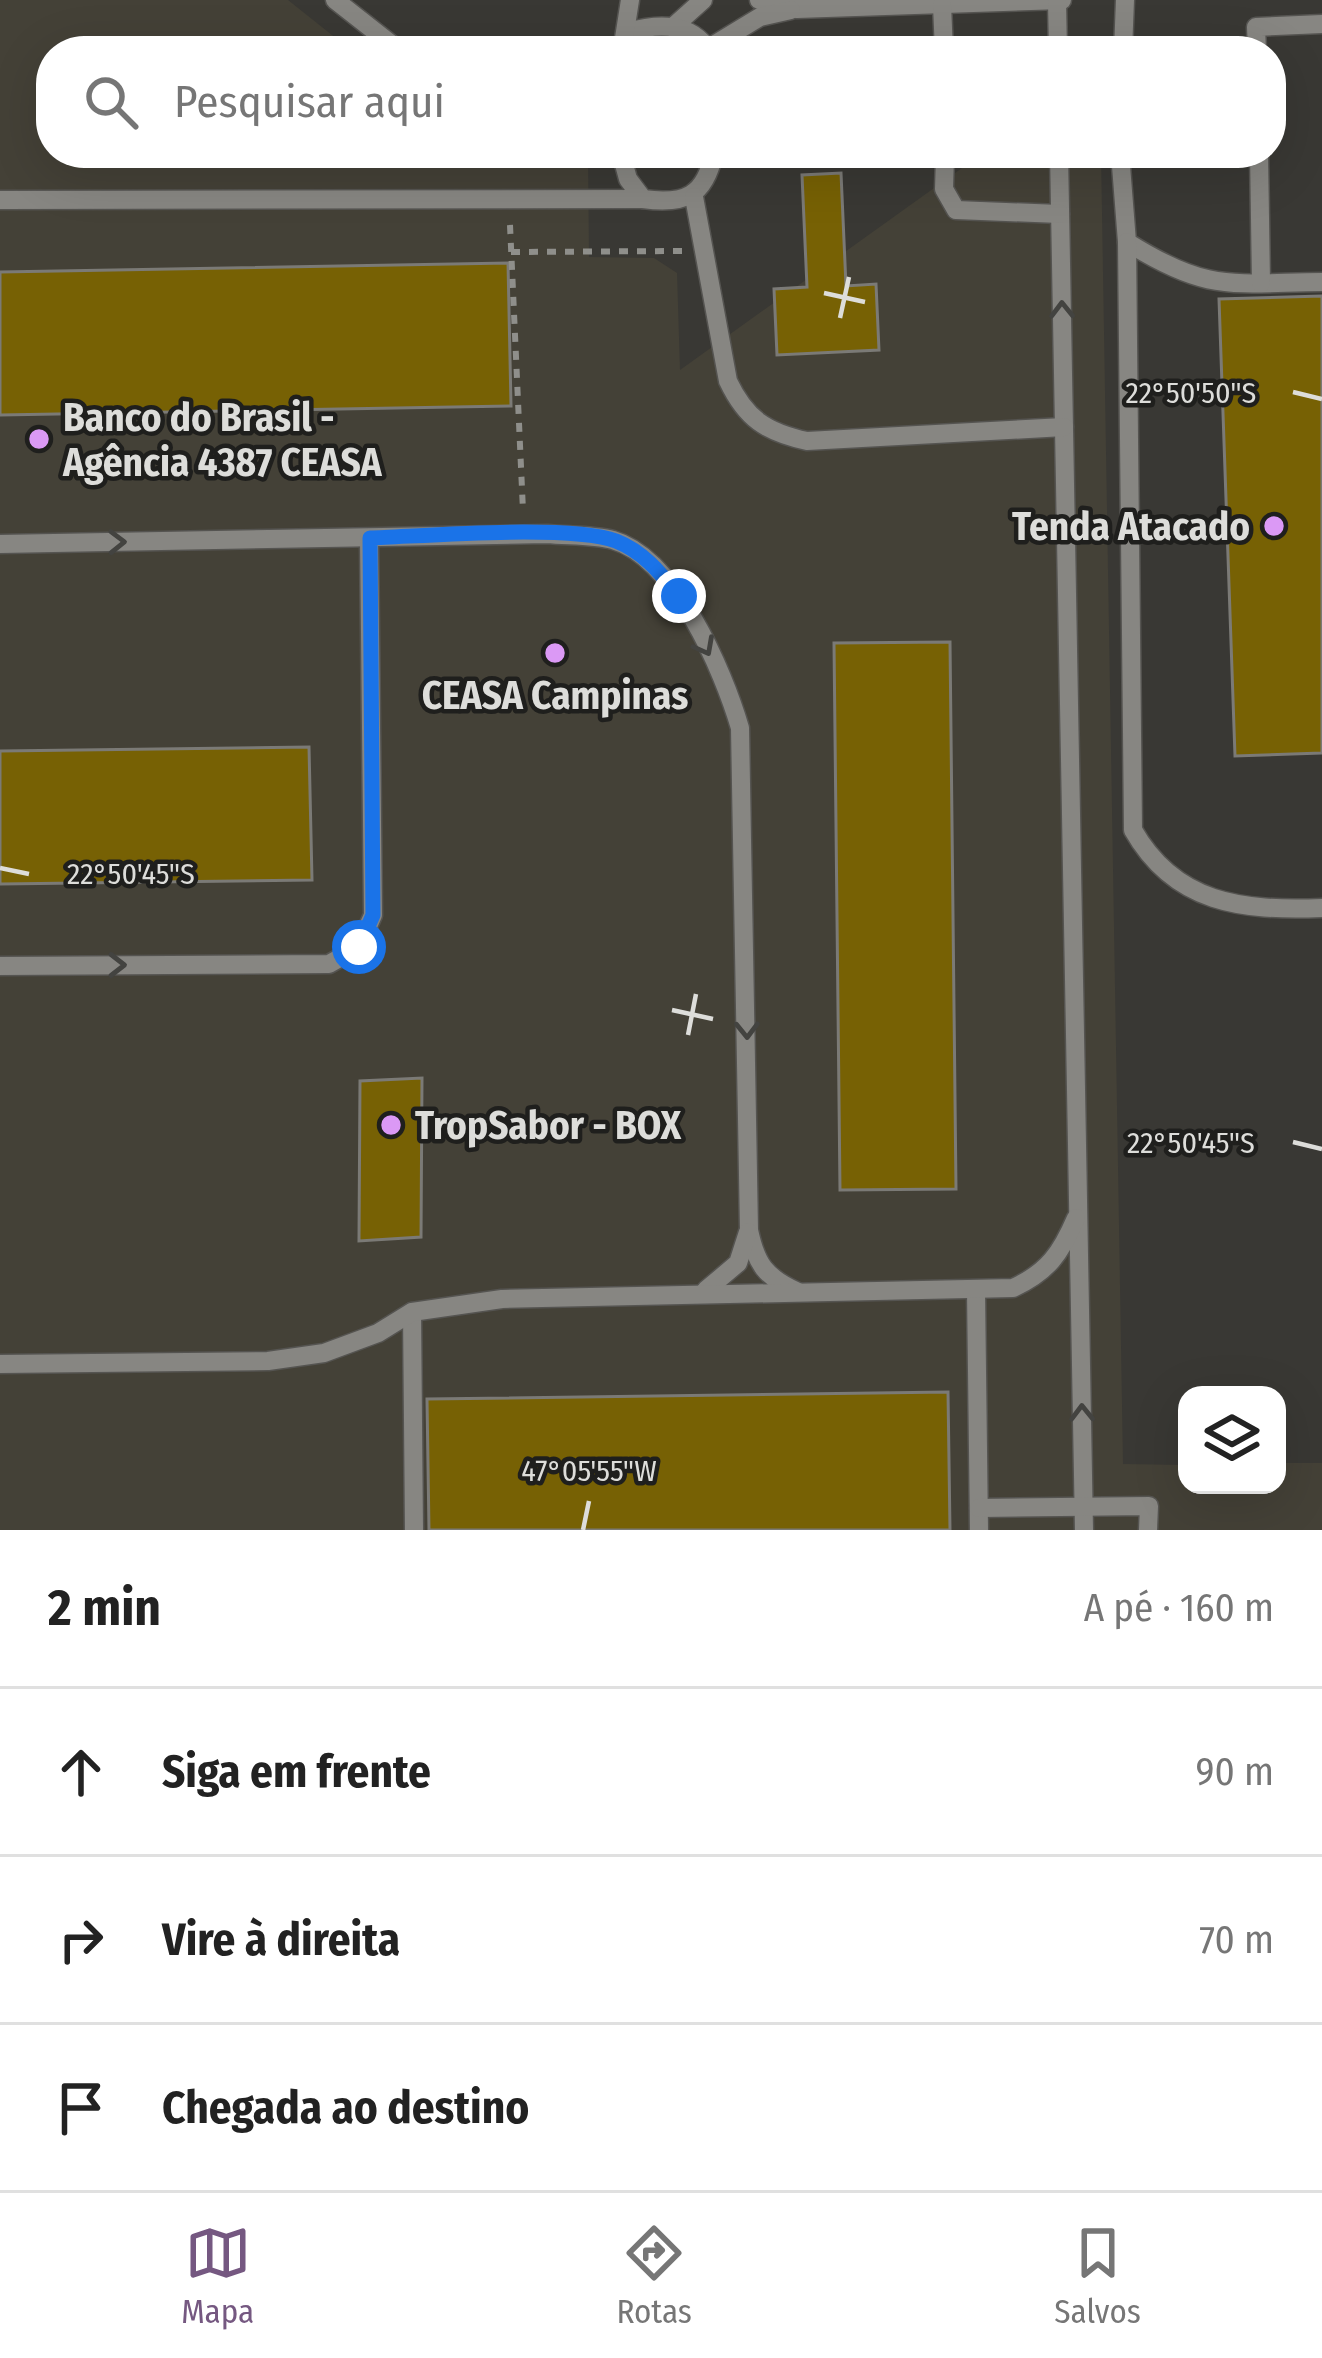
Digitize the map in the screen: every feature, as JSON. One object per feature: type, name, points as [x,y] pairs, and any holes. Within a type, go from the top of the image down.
[{"type":"lane","points":[[335,0],[381,36]]},
{"type":"lane","points":[[625,36],[630,0]]},
{"type":"lane","points":[[649,36],[673,27],[703,0]]},
{"type":"lane","points":[[759,0],[797,9]]},
{"type":"lane","points":[[1124,36],[1125,0]]},
{"type":"lane","points":[[730,36],[760,17],[797,9],[1059,1],[1058,36]]},
{"type":"lane","points":[[942,5],[943,36]]},
{"type":"lane","points":[[1256,36],[1256,27],[1322,24]]},
{"type":"lane","points":[[673,27],[698,36]]},
{"type":"lane","points":[[625,168],[643,199]]},
{"type":"lane","points":[[0,200],[508,197],[671,203],[694,197],[710,168]]},
{"type":"lane","points":[[945,168],[944,189],[956,210],[1060,214]]},
{"type":"lane","points":[[1060,168],[1084,1530]]},
{"type":"lane","points":[[1121,168],[1127,242],[1133,830],[1154,866],[1201,894],[1262,910],[1322,908]]},
{"type":"lane","points":[[1259,168],[1262,283]]},
{"type":"lane","points":[[694,197],[728,381],[741,409],[770,433],[807,441],[1064,427]]},
{"type":"lane","points":[[1127,242],[1177,274],[1212,284],[1322,282]]},
{"type":"lane","points":[[0,544],[547,534],[614,540],[652,562],[679,596],[730,695],[740,728],[749,1230],[756,1262],[772,1280],[798,1292]]},
{"type":"lane","points":[[0,966],[329,964],[359,947],[373,915],[370,538]]},
{"type":"lane","points":[[0,1364],[268,1361],[324,1353],[378,1333],[412,1312],[502,1299],[1013,1288],[1042,1275],[1061,1251],[1078,1212]]},
{"type":"lane","points":[[702,1292],[725,1280],[738,1263],[749,1230]]},
{"type":"lane","points":[[976,1291],[980,1530]]},
{"type":"lane","points":[[412,1312],[415,1530]]},
{"type":"lane","points":[[979,1508],[1149,1506],[1148,1530]]},
{"type":"path","points":[[508,197],[524,519]]},
{"type":"path","points":[[511,252],[703,251]]},
{"type":"shaded area","name":"CEASA Campinas","points":[[0,0],[288,0],[333,36],[36,36],[36,168],[588,168],[589,257],[654,258],[677,273],[680,370],[962,168],[1101,168],[1123,1464],[1178,1465],[1178,1494],[1286,1494],[1286,1463],[1322,1463],[1322,1530],[0,1530]]},
{"type":"building","points":[[841,173],[846,286],[876,284],[879,350],[777,355],[774,289],[807,287],[802,175]]},
{"type":"building","points":[[508,263],[511,406],[0,415],[0,272]]},
{"type":"building","name":"Tenda Atacado","points":[[1322,296],[1322,753],[1235,756],[1219,299]]},
{"type":"building","points":[[950,642],[956,1189],[840,1190],[834,643]]},
{"type":"building","points":[[309,747],[312,880],[0,884],[0,751]]},
{"type":"building","name":"TropSabor - BOX","points":[[422,1078],[421,1237],[359,1241],[360,1081]]},
{"type":"building","points":[[948,1392],[950,1530],[429,1530],[427,1399]]},
{"type":"place","name":"Banco do Brasil - Agência 4387 CEASA","points":[[39,439]]},
{"type":"place","name":"Tenda Atacado","points":[[1274,526]]},
{"type":"place","name":"CEASA Campinas","points":[[555,653]]},
{"type":"place","name":"TropSabor - BOX","points":[[391,1125]]},
{"type":"route","points":[[359,947],[373,915],[370,538],[547,534],[614,540],[652,562],[679,596]]}]
